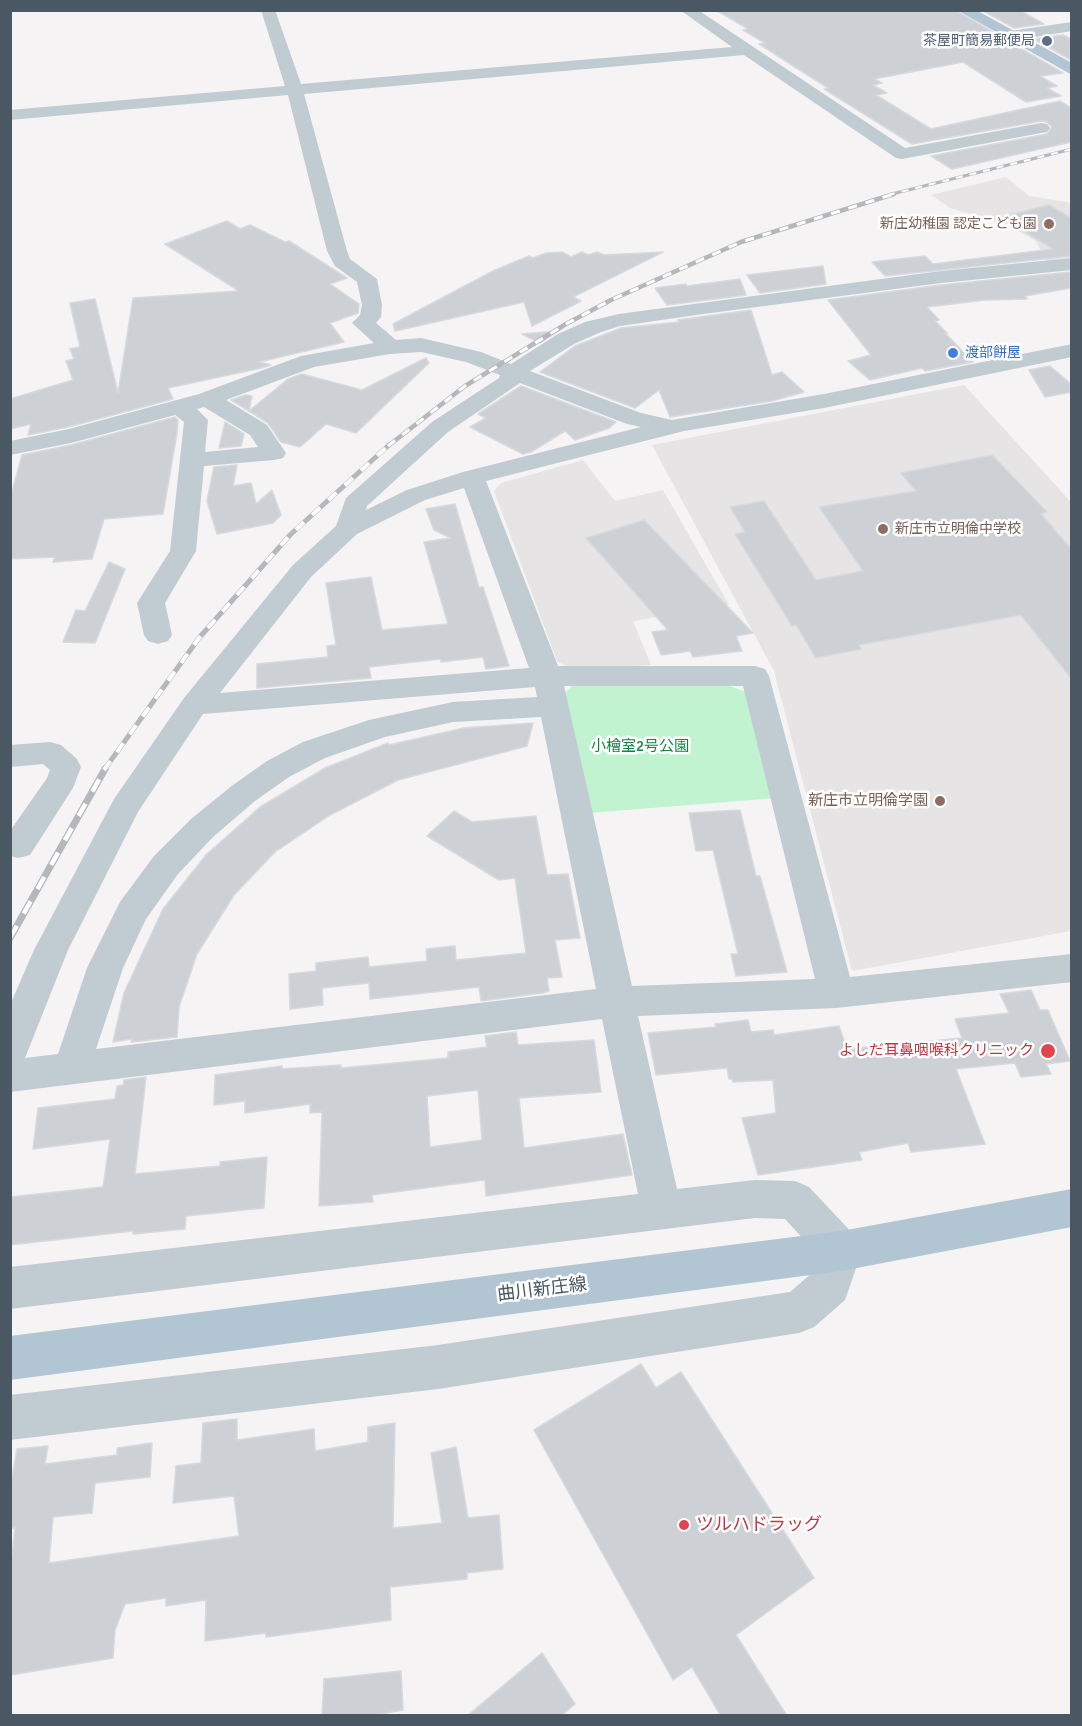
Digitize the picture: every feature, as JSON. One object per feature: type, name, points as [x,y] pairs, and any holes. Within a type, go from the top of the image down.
[{"type":"main road","points":[[964,10],[1071,70]]},
{"type":"main road","name":"曲川新庄線","points":[[10,1358],[841,1251],[1071,1209]]},
{"type":"street","points":[[268,10],[295,92],[337,251],[342,262],[367,279],[372,305],[370,317],[363,323],[377,333],[390,347]]},
{"type":"street","points":[[687,10],[902,154],[1041,128]]},
{"type":"street","points":[[1010,36],[1071,26]]},
{"type":"street","points":[[10,115],[295,92],[748,50]]},
{"type":"street","points":[[348,529],[355,503],[440,427],[509,382],[513,372],[566,339],[593,327],[619,320],[941,277],[1071,264]]},
{"type":"street","points":[[10,448],[71,436],[207,399],[309,361],[390,347],[421,345],[473,357],[635,419],[658,425],[684,424]]},
{"type":"street","points":[[10,1050],[51,950],[125,807],[194,705],[302,571],[348,529],[416,495],[472,477],[684,424],[824,401],[1071,350]]},
{"type":"street","points":[[193,460],[274,453],[259,430],[243,418],[207,399]]},
{"type":"street","points":[[158,634],[151,603],[183,551],[193,460],[196,420],[180,406]]},
{"type":"street","points":[[472,477],[550,691],[615,1002],[662,1211]]},
{"type":"street","points":[[194,705],[341,693],[550,691],[755,675],[836,993]]},
{"type":"street","points":[[71,1069],[105,968],[132,912],[166,865],[202,828],[278,769],[314,750],[380,727],[550,691]]},
{"type":"street","points":[[341,693],[355,723],[357,736]]},
{"type":"street","points":[[10,756],[51,753],[66,767],[62,780],[18,846]]},
{"type":"street","points":[[10,1076],[615,1002],[836,993],[1071,968]]},
{"type":"street","points":[[10,1288],[755,1199],[795,1200],[841,1251],[830,1285],[799,1312],[438,1367],[10,1418]]},
{"type":"shaded area","points":[[1006,177],[1029,196],[1067,202],[1071,205],[1071,258],[1046,261],[1036,241],[1007,225],[950,208],[931,195]]},
{"type":"shaded area","name":"新庄市立明倫学園","points":[[964,385],[1071,502],[1071,931],[852,971],[774,671],[652,445]]},
{"type":"shaded area","points":[[583,460],[615,501],[663,490],[729,605],[633,621],[651,665],[573,670],[557,661],[494,491],[501,483]]},
{"type":"green space","name":"小檜室2号公園","points":[[574,684],[727,685],[746,692],[776,798],[589,813],[562,696]]},
{"type":"building","points":[[716,10],[955,10],[1063,73],[1040,76],[1057,86],[1047,88],[1061,96],[1026,102],[963,62],[874,79],[882,83],[873,85],[887,93],[876,95],[931,129],[1060,101],[1071,108],[1071,142],[952,169],[931,156],[1047,134],[1052,127],[1047,122],[1041,121],[912,144],[824,89],[828,88],[759,44],[765,43],[743,30],[748,29]]},
{"type":"building","points":[[982,10],[1019,10],[1044,24],[1014,28]]},
{"type":"building","points":[[1063,35],[1071,39],[1071,60],[1034,39]]},
{"type":"building","points":[[1049,205],[1071,218],[1071,256],[885,276],[872,262],[925,256],[933,264],[1053,249],[1001,217]]},
{"type":"building","points":[[227,221],[240,229],[250,225],[285,242],[289,241],[347,278],[330,284],[359,304],[358,313],[330,323],[344,342],[259,362],[271,365],[261,368],[168,388],[173,399],[68,427],[28,435],[31,424],[10,429],[10,399],[73,380],[66,361],[74,359],[70,349],[80,347],[70,303],[95,299],[118,393],[133,298],[239,291],[165,244]]},
{"type":"building","points":[[562,252],[571,257],[582,252],[588,255],[597,252],[604,255],[663,252],[573,297],[581,301],[532,326],[524,302],[395,331],[393,324],[493,271],[529,256],[533,258],[546,253]]},
{"type":"building","points":[[823,266],[826,284],[760,293],[747,275]]},
{"type":"building","points":[[1071,272],[1071,288],[1025,296],[1027,299],[985,300],[927,307],[939,320],[935,321],[947,333],[945,333],[973,362],[925,371],[922,368],[870,380],[848,361],[871,355],[828,300],[941,285]]},
{"type":"building","points":[[740,279],[746,295],[667,305],[655,288],[686,284],[687,286]]},
{"type":"building","points":[[751,310],[772,375],[782,372],[804,392],[772,401],[670,417],[659,390],[635,408],[540,372],[575,346],[621,328],[679,322],[678,320]]},
{"type":"building","points":[[558,331],[540,343],[522,334]]},
{"type":"building","points":[[426,358],[429,363],[356,433],[326,424],[300,447],[281,442],[268,423],[249,411],[288,379],[302,374],[362,390]]},
{"type":"building","points":[[1050,366],[1071,384],[1071,392],[1045,397],[1029,370]]},
{"type":"building","points":[[521,386],[616,422],[609,428],[575,440],[565,431],[531,452],[523,454],[470,427],[486,418],[478,414]]},
{"type":"building","points":[[246,395],[252,396],[249,411],[231,400]]},
{"type":"building","points":[[175,417],[178,420],[177,433],[163,514],[104,519],[92,559],[53,562],[55,557],[10,559],[10,499],[22,455],[71,445]]},
{"type":"building","points":[[225,422],[244,434],[241,446],[219,448]]},
{"type":"building","points":[[992,455],[1047,512],[1041,514],[1071,549],[1071,678],[1021,615],[859,645],[861,649],[816,658],[796,625],[792,626],[735,534],[745,532],[730,507],[764,501],[816,580],[863,571],[819,507],[916,491],[901,473]]},
{"type":"building","points":[[237,465],[233,486],[251,483],[256,504],[272,490],[281,515],[273,523],[217,534],[207,501],[214,467]]},
{"type":"building","points":[[455,504],[479,587],[483,587],[509,666],[486,669],[483,657],[441,662],[441,659],[369,667],[371,678],[257,688],[257,664],[328,657],[327,646],[336,645],[326,583],[371,577],[382,630],[448,624],[424,542],[451,538],[434,530],[426,509]]},
{"type":"building","points":[[644,520],[753,633],[736,636],[742,651],[693,657],[690,651],[661,655],[652,632],[668,630],[586,538]]},
{"type":"building","points":[[109,562],[125,569],[95,643],[63,642],[76,610],[85,611]]},
{"type":"building","points":[[533,723],[527,746],[398,780],[330,815],[275,852],[234,895],[197,954],[179,1007],[177,1037],[113,1042],[124,993],[163,909],[206,855],[260,807],[325,768],[388,743],[389,745],[464,728]]},
{"type":"building","points":[[740,810],[756,876],[760,876],[787,972],[736,976],[731,954],[738,954],[713,850],[696,851],[689,813]]},
{"type":"building","points":[[454,811],[472,822],[536,816],[547,875],[568,874],[580,938],[555,940],[562,977],[547,978],[549,991],[481,1001],[479,987],[370,999],[369,983],[322,988],[323,1005],[290,1009],[289,974],[316,971],[316,963],[368,957],[369,967],[427,961],[426,949],[455,946],[456,960],[526,953],[515,878],[499,880],[427,836]]},
{"type":"building","points":[[1031,990],[1040,1010],[1048,1010],[1070,1061],[1046,1064],[1051,1074],[1021,1077],[1015,1063],[956,1069],[985,1144],[911,1152],[908,1143],[859,1152],[862,1160],[758,1175],[742,1118],[776,1113],[773,1080],[733,1082],[729,1079],[727,1068],[656,1075],[648,1033],[716,1027],[715,1024],[748,1020],[751,1032],[773,1030],[774,1035],[839,1026],[847,1049],[962,1038],[955,1019],[1009,1013],[1000,994]]},
{"type":"building","points":[[516,1032],[518,1045],[594,1040],[601,1092],[519,1098],[524,1148],[623,1134],[632,1175],[486,1196],[485,1180],[372,1195],[373,1202],[319,1206],[322,1112],[310,1113],[310,1104],[245,1113],[245,1101],[214,1105],[215,1075],[282,1066],[282,1069],[341,1065],[341,1068],[448,1058],[448,1052],[487,1047],[485,1036]],"holes":[[[478,1090],[482,1140],[430,1147],[427,1096]]]},
{"type":"building","points":[[146,1077],[135,1174],[220,1166],[220,1162],[267,1157],[264,1208],[186,1216],[185,1229],[133,1234],[133,1231],[10,1245],[10,1197],[103,1187],[110,1139],[33,1149],[38,1108],[115,1099],[117,1086],[123,1085],[124,1080]]},
{"type":"building","points":[[641,1364],[656,1388],[681,1372],[814,1578],[736,1635],[787,1716],[721,1716],[692,1667],[673,1680],[534,1430]]},
{"type":"building","points":[[237,1419],[237,1440],[314,1429],[315,1451],[368,1442],[368,1427],[395,1423],[393,1528],[442,1523],[431,1453],[456,1447],[468,1518],[499,1515],[503,1569],[467,1573],[467,1579],[390,1587],[391,1620],[266,1637],[266,1633],[205,1641],[206,1600],[166,1606],[166,1598],[125,1604],[115,1630],[113,1658],[10,1675],[10,1572],[15,1528],[10,1528],[10,1490],[17,1449],[48,1446],[45,1464],[117,1455],[117,1448],[152,1443],[150,1477],[95,1483],[92,1513],[53,1517],[49,1563],[239,1536],[234,1496],[173,1503],[176,1466],[201,1463],[203,1423]]},
{"type":"building","points":[[542,1653],[575,1704],[561,1716],[467,1716]]},
{"type":"building","points":[[401,1671],[403,1710],[369,1716],[322,1716],[324,1679]]},
{"type":"railway","points":[[888,195],[1072,149]]},
{"type":"railway","points":[[388,446],[465,386],[566,324],[611,300],[741,242],[894,194]]},
{"type":"railway","points":[[104,770],[199,638],[290,535],[389,445]]},
{"type":"railway","points":[[10,938],[105,769]]},
{"type":"place","name":"茶屋町簡易郵便局","points":[[1047,41]]},
{"type":"place","name":"新庄幼稚園 認定こども園","points":[[1049,224]]},
{"type":"place","name":"渡部餅屋","points":[[953,353]]},
{"type":"place","name":"新庄市立明倫中学校","points":[[883,529]]},
{"type":"place","name":"新庄市立明倫学園","points":[[940,801]]},
{"type":"place","name":"よしだ耳鼻咽喉科クリニック","points":[[1048,1051]]},
{"type":"place","name":"ツルハドラッグ","points":[[684,1525]]}]
